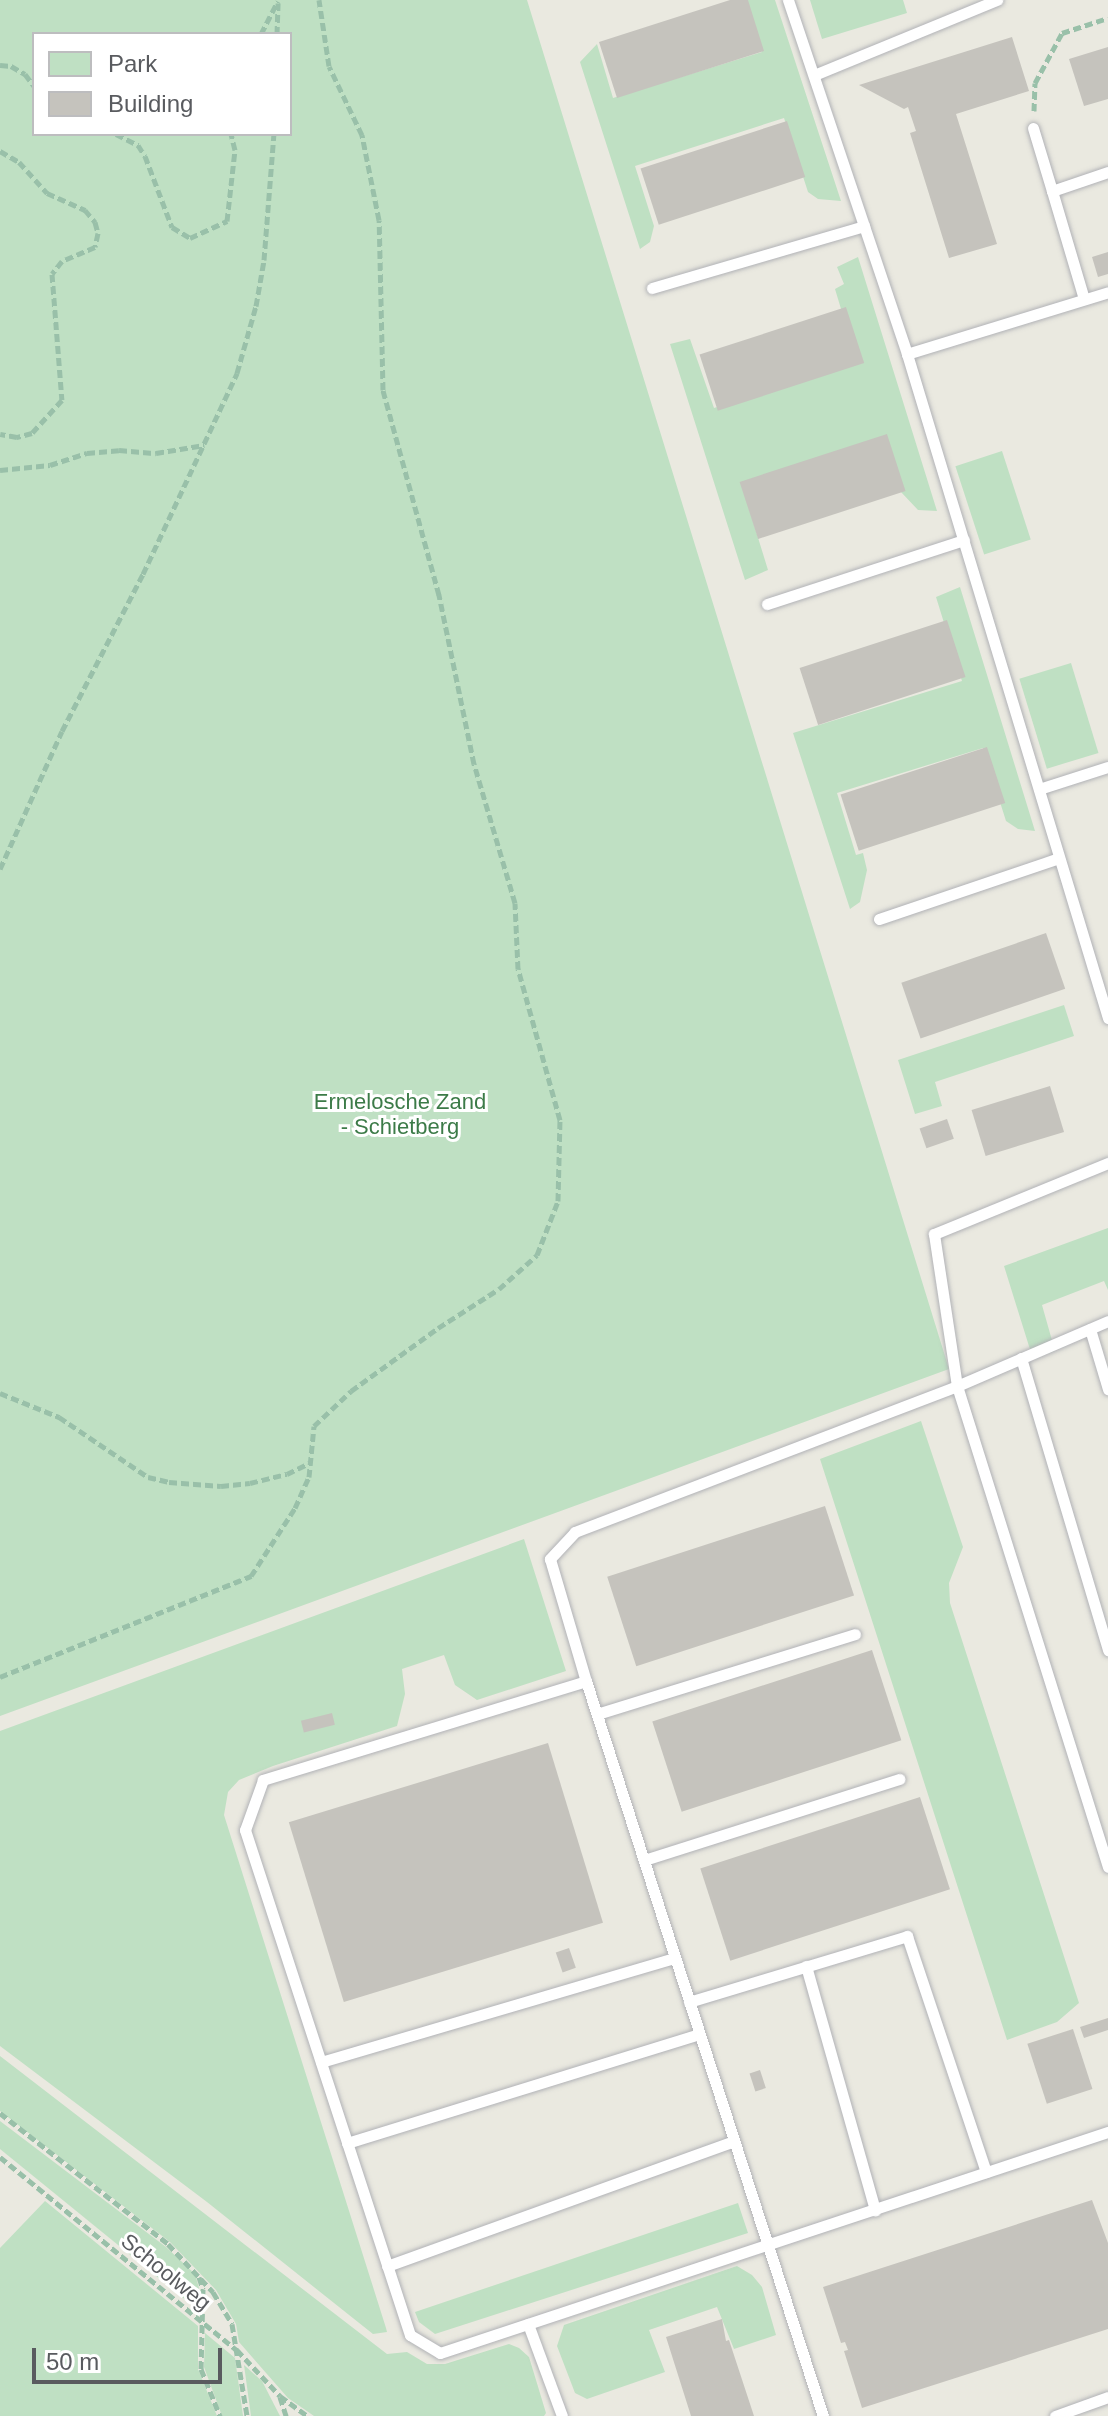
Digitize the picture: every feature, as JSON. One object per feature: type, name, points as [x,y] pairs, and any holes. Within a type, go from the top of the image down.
[{"type":"lane","points":[[788,0],[907,354],[1108,1018]]},
{"type":"lane","points":[[814,75],[997,0]]},
{"type":"lane","points":[[1033,128],[1084,299]]},
{"type":"lane","points":[[1052,191],[1108,172]]},
{"type":"lane","points":[[652,288],[864,226]]},
{"type":"lane","points":[[907,354],[1108,292]]},
{"type":"lane","points":[[767,604],[964,540]]},
{"type":"lane","points":[[1039,789],[1108,767]]},
{"type":"lane","points":[[879,919],[1059,858]]},
{"type":"lane","points":[[1108,1163],[934,1234],[957,1386],[1108,1867]]},
{"type":"lane","points":[[823,2416],[586,1681],[550,1559],[575,1532],[957,1386],[1108,1321]]},
{"type":"lane","points":[[1090,1329],[1108,1389]]},
{"type":"lane","points":[[1021,1358],[1108,1650]]},
{"type":"lane","points":[[597,1714],[855,1634]]},
{"type":"lane","points":[[586,1681],[263,1780],[245,1830],[410,2335],[440,2353],[1108,2132]]},
{"type":"lane","points":[[644,1860],[899,1779]]},
{"type":"lane","points":[[1093,1820],[1108,1815]]},
{"type":"lane","points":[[689,2002],[907,1936],[986,2172]]},
{"type":"lane","points":[[321,2062],[675,1958]]},
{"type":"lane","points":[[806,1966],[875,2210]]},
{"type":"lane","points":[[347,2143],[699,2034]]},
{"type":"lane","points":[[387,2266],[734,2141]]},
{"type":"lane","points":[[528,2324],[562,2416]]},
{"type":"lane","points":[[1055,2416],[1108,2397]]},
{"type":"path","points":[[0,1677],[251,1576],[295,1508],[309,1477],[314,1426],[351,1391],[438,1328],[499,1289],[537,1255],[558,1201],[560,1120],[518,969],[515,903],[474,764],[439,595],[383,390],[379,220],[362,135],[329,66],[319,0]]},
{"type":"path","points":[[262,32],[278,1]]},
{"type":"path","points":[[277,32],[278,1]]},
{"type":"path","points":[[1033,128],[1035,83],[1062,33],[1108,18]]},
{"type":"path","points":[[0,65],[11,66],[25,74],[32,83]]},
{"type":"path","points":[[120,136],[138,145],[172,227],[190,238],[227,221],[233,199],[235,150],[232,136]]},
{"type":"path","points":[[0,869],[62,731],[237,373],[256,306],[264,260],[274,136]]},
{"type":"path","points":[[0,151],[19,162],[47,193],[85,210],[95,222],[98,233],[95,247],[62,261],[52,274],[62,400],[32,433],[17,437],[0,434]]},
{"type":"path","points":[[0,470],[50,465],[87,453],[119,450],[156,453],[204,445]]},
{"type":"path","points":[[0,1393],[59,1417],[148,1477],[169,1482],[208,1486],[250,1483],[287,1474],[311,1462]]},
{"type":"path","points":[[0,2113],[168,2244],[197,2273],[225,2309],[237,2350],[247,2416]]},
{"type":"path","name":"Schoolweg","points":[[0,2157],[237,2350],[280,2396],[308,2416]]},
{"type":"path","points":[[197,2273],[203,2289],[201,2369],[220,2416]]},
{"type":"path","points":[[280,2396],[286,2416]]},
{"type":"green space","name":"Ermelosche Zand - Schietberg","points":[[0,0],[527,0],[949,1369],[0,1716]]},
{"type":"green space","points":[[747,0],[775,0],[841,201],[818,199],[808,192],[784,118],[635,166],[654,226],[650,242],[640,249],[580,62],[597,44],[613,98],[762,52]]},
{"type":"green space","points":[[810,0],[903,0],[907,13],[822,39]]},
{"type":"green space","points":[[858,257],[937,511],[918,510],[901,492],[742,486],[768,570],[745,580],[670,344],[690,339],[714,408],[857,362],[835,289],[844,284],[837,267]]},
{"type":"green space","points":[[1002,451],[1031,539],[984,555],[955,466]]},
{"type":"green space","points":[[960,587],[1035,831],[1018,829],[1006,821],[983,748],[837,793],[856,855],[863,853],[867,870],[860,902],[850,909],[793,733],[962,681],[936,597]]},
{"type":"green space","points":[[1071,663],[1098,753],[1047,769],[1019,679]]},
{"type":"green space","points":[[1064,1005],[1074,1036],[935,1082],[942,1106],[915,1114],[898,1060]]},
{"type":"green space","points":[[1108,1228],[1108,1290],[1104,1281],[1042,1305],[1055,1351],[1033,1359],[1004,1266]]},
{"type":"green space","points":[[921,1421],[963,1547],[949,1583],[950,1603],[1079,2003],[1057,2022],[1007,2040],[820,1459]]},
{"type":"green space","points":[[524,1539],[566,1671],[477,1700],[455,1685],[444,1655],[402,1669],[405,1694],[397,1726],[273,1766],[239,1780],[228,1792],[224,1815],[387,2332],[373,2334],[207,2202],[0,2046],[0,1731]]},
{"type":"green space","points":[[0,2056],[387,2354],[407,2352],[427,2364],[445,2364],[509,2344],[519,2348],[529,2357],[546,2413],[544,2416],[314,2416],[288,2398],[239,2342],[236,2324],[216,2290],[170,2242],[0,2111]]},
{"type":"green space","points":[[0,2121],[166,2247],[195,2274],[199,2288],[198,2310],[0,2149]]},
{"type":"green space","points":[[45,2201],[198,2326],[198,2369],[217,2416],[0,2416],[0,2248]]},
{"type":"green space","points":[[738,2203],[748,2233],[435,2334],[419,2322],[415,2312]]},
{"type":"green space","points":[[737,2266],[752,2275],[762,2287],[776,2335],[734,2349],[717,2307],[649,2330],[665,2372],[587,2399],[575,2393],[557,2346],[564,2325]]},
{"type":"green space","points":[[205,2333],[235,2358],[243,2416],[222,2416],[204,2367]]},
{"type":"green space","points":[[244,2365],[262,2381],[280,2416],[251,2416]]},
{"type":"building","points":[[730,0],[748,0],[764,51],[617,98],[599,42]]},
{"type":"building","points":[[1012,37],[1029,91],[956,114],[997,244],[949,258],[910,133],[916,131],[908,107],[904,109],[859,85]]},
{"type":"building","points":[[1108,47],[1108,99],[1084,106],[1069,59]]},
{"type":"building","points":[[787,121],[805,177],[659,225],[641,169]]},
{"type":"building","points":[[1108,252],[1108,274],[1098,277],[1092,257]]},
{"type":"building","points":[[846,307],[864,363],[718,411],[700,355]]},
{"type":"building","points":[[887,434],[906,491],[758,539],[740,482]]},
{"type":"building","points":[[947,620],[966,677],[818,725],[800,668]]},
{"type":"building","points":[[987,747],[1005,803],[859,851],[841,795]]},
{"type":"building","points":[[1046,933],[1065,989],[921,1039],[901,983]]},
{"type":"building","points":[[1050,1086],[1064,1132],[986,1156],[972,1110]]},
{"type":"building","points":[[947,1119],[954,1139],[926,1148],[920,1128]]},
{"type":"building","points":[[825,1506],[854,1595],[636,1666],[607,1577]]},
{"type":"building","points":[[872,1650],[901,1740],[682,1812],[652,1721]]},
{"type":"building","points":[[332,1713],[335,1725],[304,1732],[301,1721]]},
{"type":"building","points":[[548,1743],[603,1923],[344,2002],[289,1822]]},
{"type":"building","points":[[920,1797],[950,1889],[730,1961],[700,1868]]},
{"type":"building","points":[[569,1948],[576,1968],[563,1972],[556,1953]]},
{"type":"building","points":[[1108,2018],[1108,2030],[1084,2038],[1080,2027]]},
{"type":"building","points":[[1073,2029],[1092,2089],[1047,2104],[1027,2044]]},
{"type":"building","points":[[760,2070],[766,2088],[755,2091],[750,2073]]},
{"type":"building","points":[[1092,2200],[1108,2243],[1108,2329],[862,2408],[844,2351],[848,2350],[845,2342],[841,2343],[823,2287]]},
{"type":"building","points":[[722,2319],[726,2341],[729,2340],[754,2416],[691,2416],[666,2337]]}]
